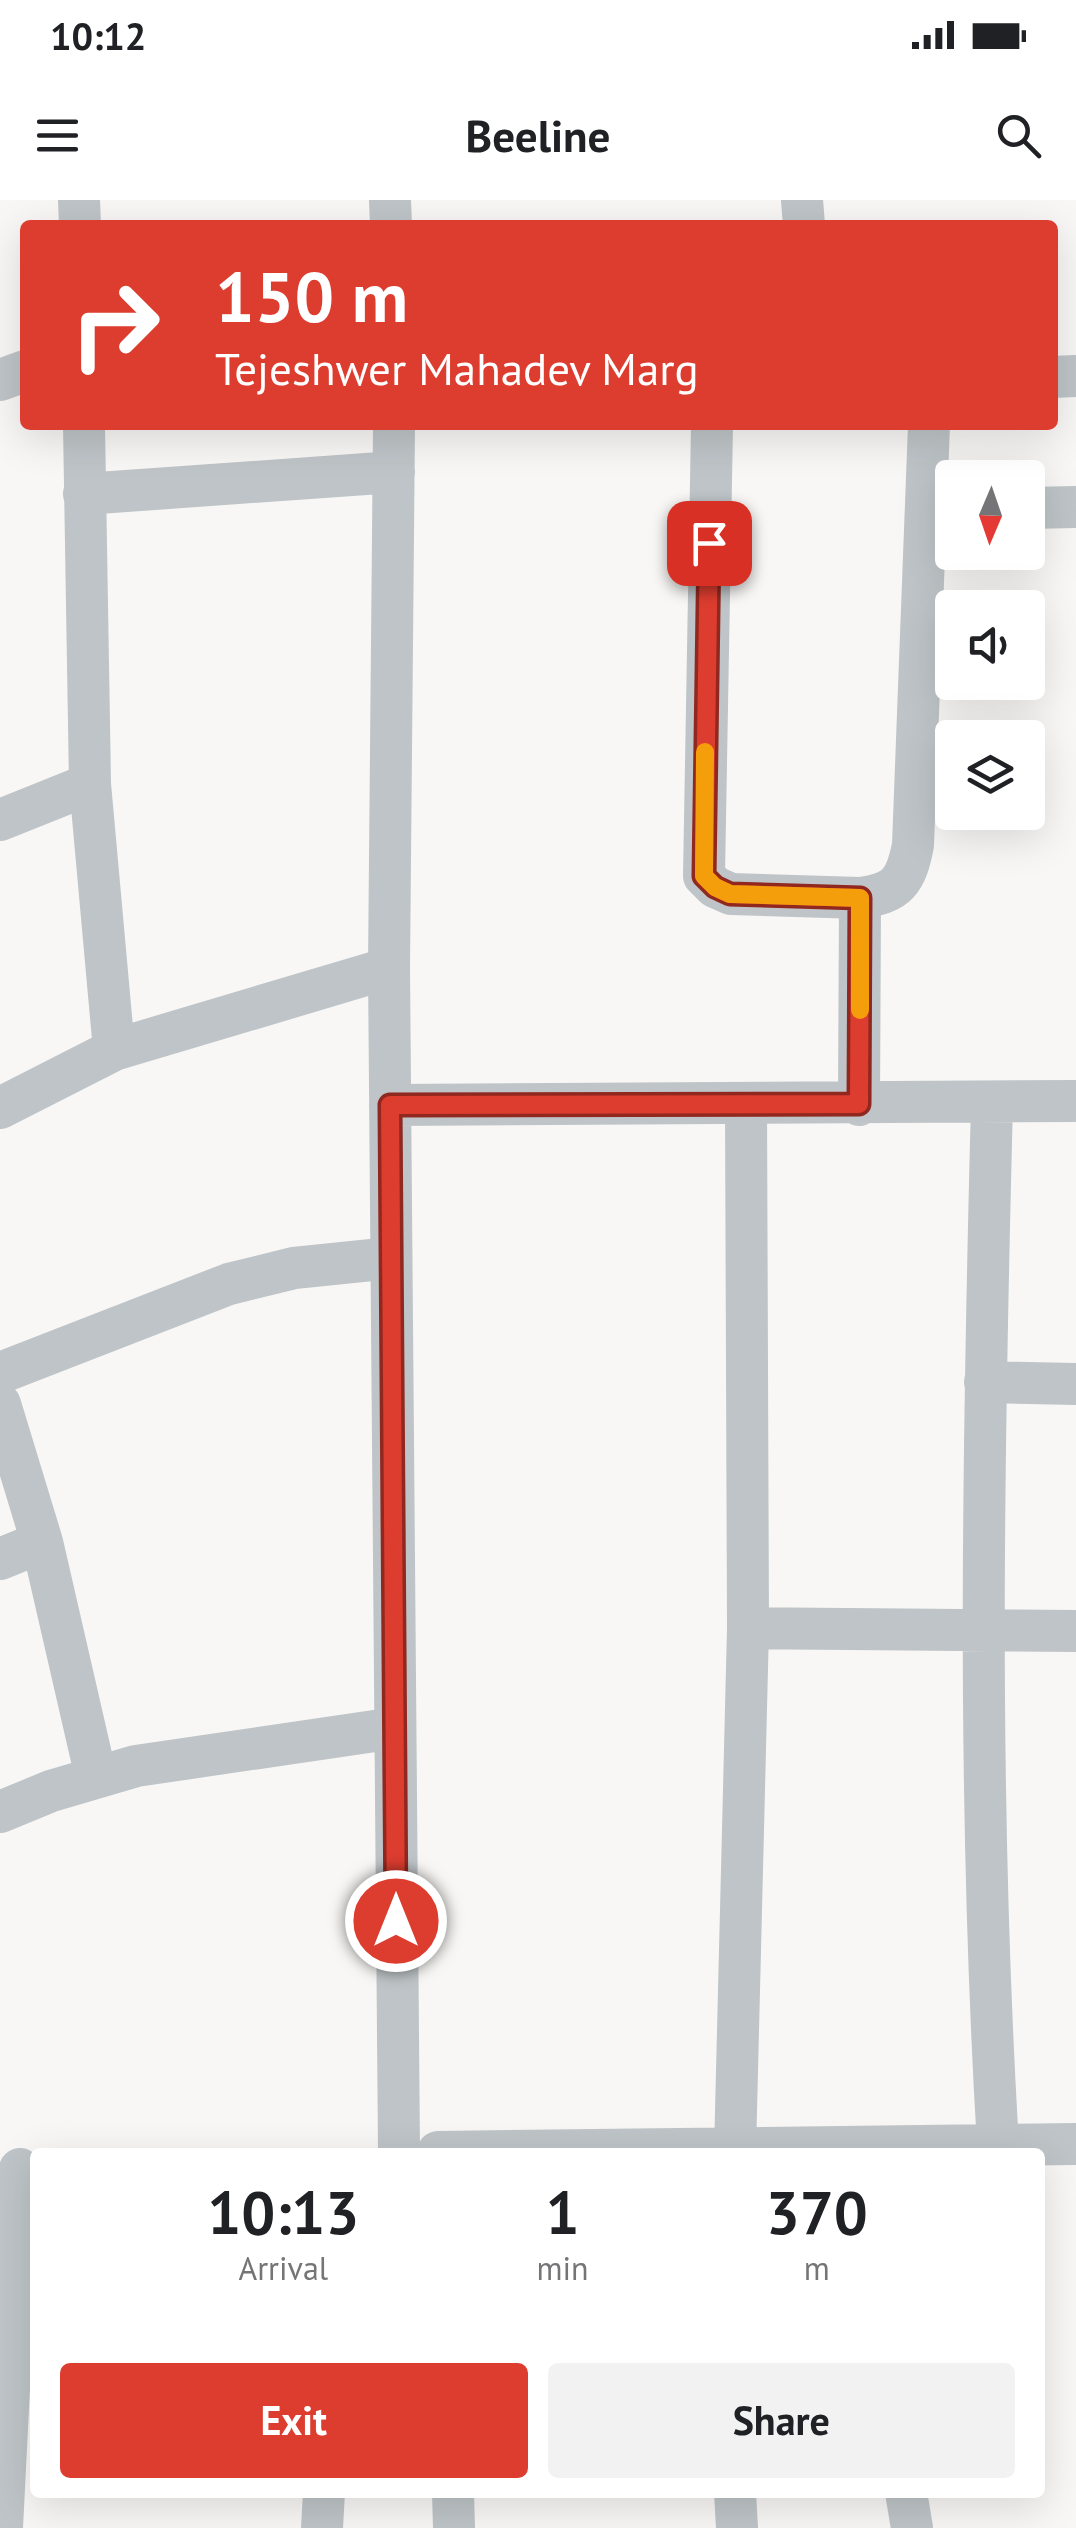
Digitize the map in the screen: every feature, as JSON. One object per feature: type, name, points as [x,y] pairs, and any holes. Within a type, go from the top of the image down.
[{"type":"street","points":[[84,430],[90,784],[114,1050]]},
{"type":"street","points":[[394,430],[389,968],[399,2148]]},
{"type":"street","points":[[712,430],[704,876],[715,887],[730,894],[860,898],[880,896],[908,872],[935,570]]},
{"type":"street","points":[[930,430],[935,471]]},
{"type":"street","points":[[84,494],[394,472]]},
{"type":"street","points":[[1045,508],[1076,507]]},
{"type":"street","points":[[0,820],[90,784]]},
{"type":"street","points":[[859,1104],[860,898]]},
{"type":"street","points":[[0,1108],[114,1050],[389,968]]},
{"type":"street","points":[[390,1105],[1076,1102]]},
{"type":"street","points":[[992,1103],[982,1630],[988,1978],[998,2144]]},
{"type":"street","points":[[735,2148],[748,1628],[746,1104]]},
{"type":"street","points":[[0,1373],[229,1284],[294,1268],[391,1258]]},
{"type":"street","points":[[984,1382],[1076,1384]]},
{"type":"street","points":[[0,1404],[42,1542],[96,1777]]},
{"type":"street","points":[[0,1559],[42,1542]]},
{"type":"street","points":[[748,1628],[1076,1631]]},
{"type":"street","points":[[0,1812],[51,1791],[136,1766],[395,1728]]},
{"type":"street","points":[[875,2148],[1076,2144]]},
{"type":"street","points":[[2,2528],[18,2169]]},
{"type":"street","points":[[322,2528],[324,2498]]},
{"type":"street","points":[[453,2498],[454,2528]]},
{"type":"street","points":[[736,2498],[737,2528]]},
{"type":"street","points":[[907,2498],[912,2528]]},
{"type":"slow traffic","points":[[705,752],[704,876],[730,894],[860,898],[860,1010]]},
{"type":"route","points":[[396,1921],[390,1105],[859,1104],[860,898],[730,894],[704,876],[709,543]]}]
